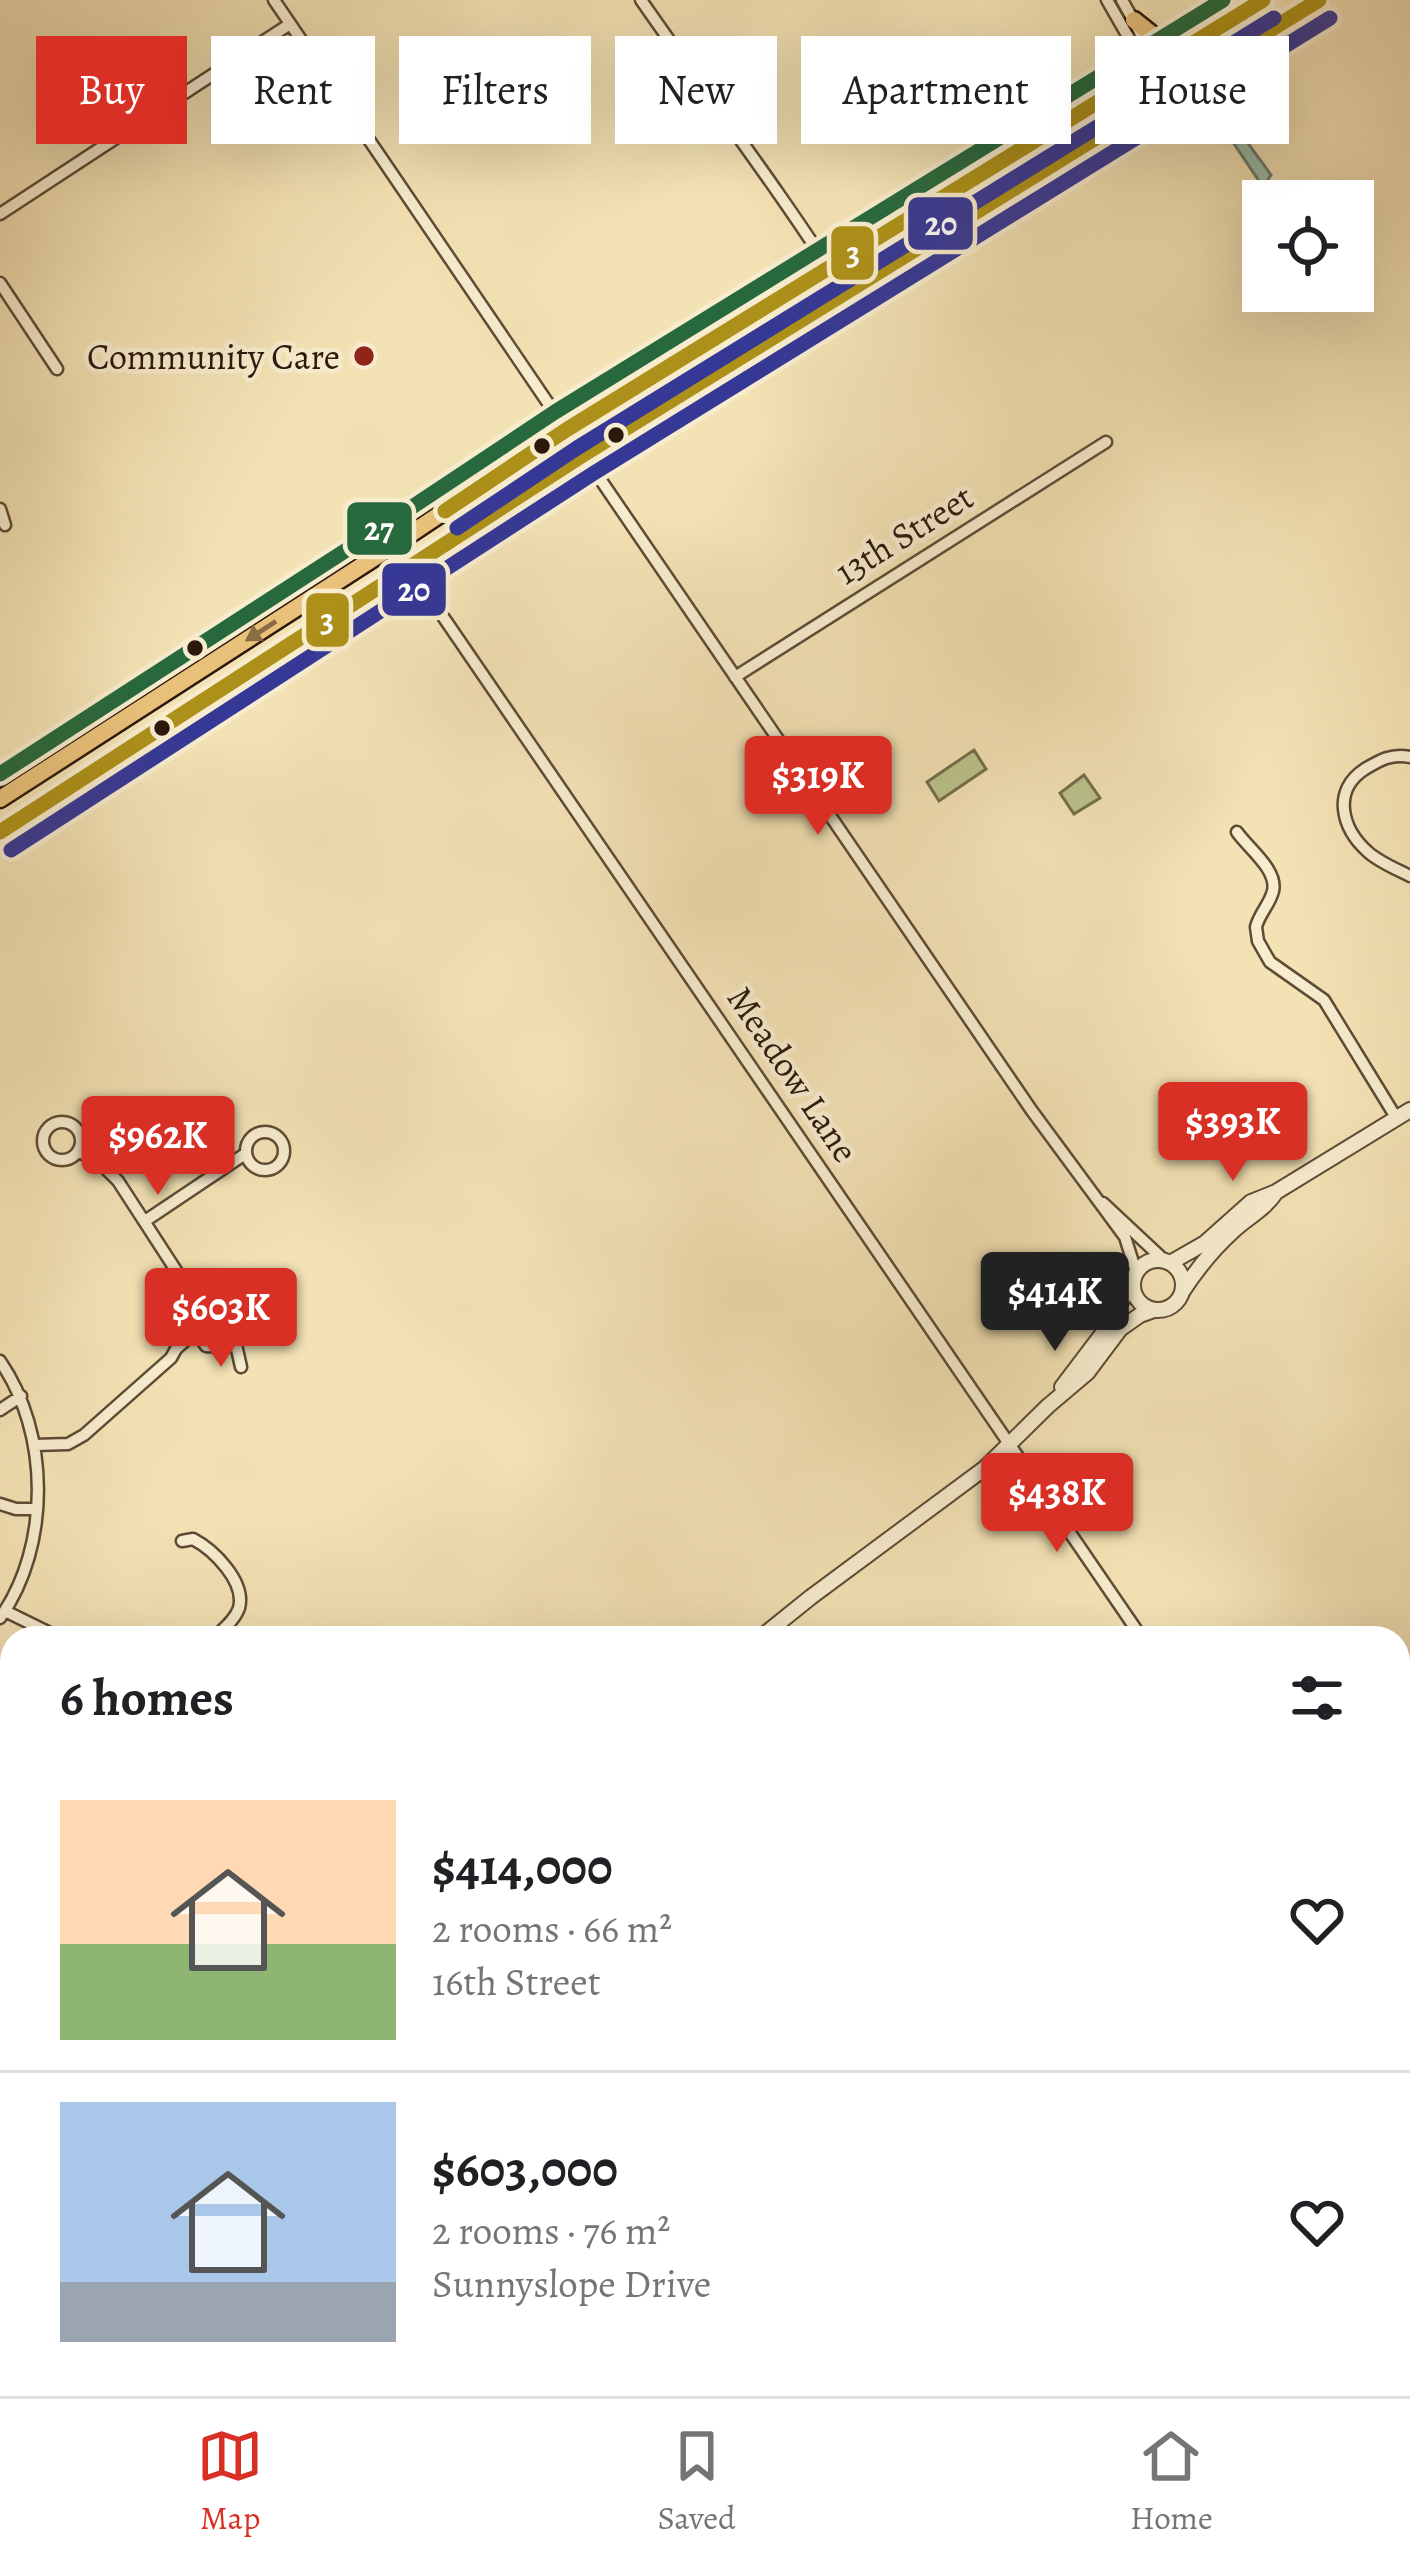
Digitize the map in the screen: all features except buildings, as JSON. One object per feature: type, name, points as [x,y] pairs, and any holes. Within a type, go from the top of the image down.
[{"type":"main road","points":[[1134,20],[1159,40],[1186,40],[1251,0]]},
{"type":"main road","points":[[1219,36],[1267,0]]},
{"type":"main road","points":[[1248,36],[1319,0]]},
{"type":"main road","points":[[0,799],[566,430],[829,268],[1095,118]]},
{"type":"main road","points":[[0,832],[411,568],[490,512],[1052,165],[1095,132]]},
{"type":"main road","points":[[583,454],[594,432],[657,391],[708,343]]},
{"type":"main road","points":[[490,512],[509,488],[565,449],[566,430]]},
{"type":"street","points":[[274,0],[1032,1111],[1125,1237],[1135,1296],[1154,1310]]},
{"type":"street","points":[[641,0],[745,143],[845,293]]},
{"type":"street","points":[[1107,0],[1131,36]]},
{"type":"street","points":[[1123,0],[1141,36]]},
{"type":"street","points":[[0,214],[290,24]]},
{"type":"street","points":[[0,283],[57,369]]},
{"type":"street","name":"13th Street","points":[[735,677],[1106,442]]},
{"type":"street","points":[[0,509],[5,525]]},
{"type":"street","name":"Meadow Lane","points":[[394,544],[1134,1626]]},
{"type":"street","points":[[1410,757],[1387,756],[1355,776],[1346,787],[1344,812],[1371,855],[1410,876]]},
{"type":"street","points":[[1048,1406],[1148,1262],[1167,1262],[1205,1243],[1251,1202],[1276,1192],[1403,1114],[1324,1000],[1263,953],[1256,927],[1274,892],[1274,881],[1265,863],[1237,832]]},
{"type":"street","points":[[78,1151],[118,1181],[190,1292],[197,1325],[213,1347],[242,1367],[233,1322],[190,1292]]},
{"type":"street","points":[[145,1221],[245,1154]]},
{"type":"street","points":[[776,1626],[985,1468],[1087,1373],[1120,1329],[1171,1306],[1209,1255],[1265,1208],[1276,1192]]},
{"type":"street","points":[[1092,1193],[1182,1277],[1182,1292]]},
{"type":"street","points":[[35,1445],[76,1440],[170,1358],[197,1325],[219,1310],[260,1309],[230,1340],[170,1358]]},
{"type":"street","points":[[0,1361],[21,1396],[35,1445],[33,1537],[26,1568],[2,1615]]},
{"type":"street","points":[[0,1410],[21,1396]]},
{"type":"street","points":[[0,1504],[35,1509]]},
{"type":"street","points":[[182,1541],[204,1544],[229,1571],[240,1595],[238,1614],[226,1626]]},
{"type":"green space","points":[[974,750],[986,769],[939,801],[927,782]]},
{"type":"green space","points":[[1084,775],[1100,798],[1074,814],[1060,793]]},
{"type":"shaded area","points":[[1234,144],[1248,144],[1271,175],[1258,180]]},
{"type":"transit line","name":"27","points":[[0,774],[555,412],[1223,0]]},
{"type":"transit line","name":"3","points":[[445,511],[566,430],[1263,0]]},
{"type":"transit line","name":"3","points":[[0,832],[583,455],[1319,0]]},
{"type":"transit line","name":"20","points":[[457,528],[577,448],[1274,18]]},
{"type":"transit line","name":"20","points":[[11,850],[594,473],[1330,18]]},
{"type":"place","name":"Community Care","points":[[364,356]]}]
